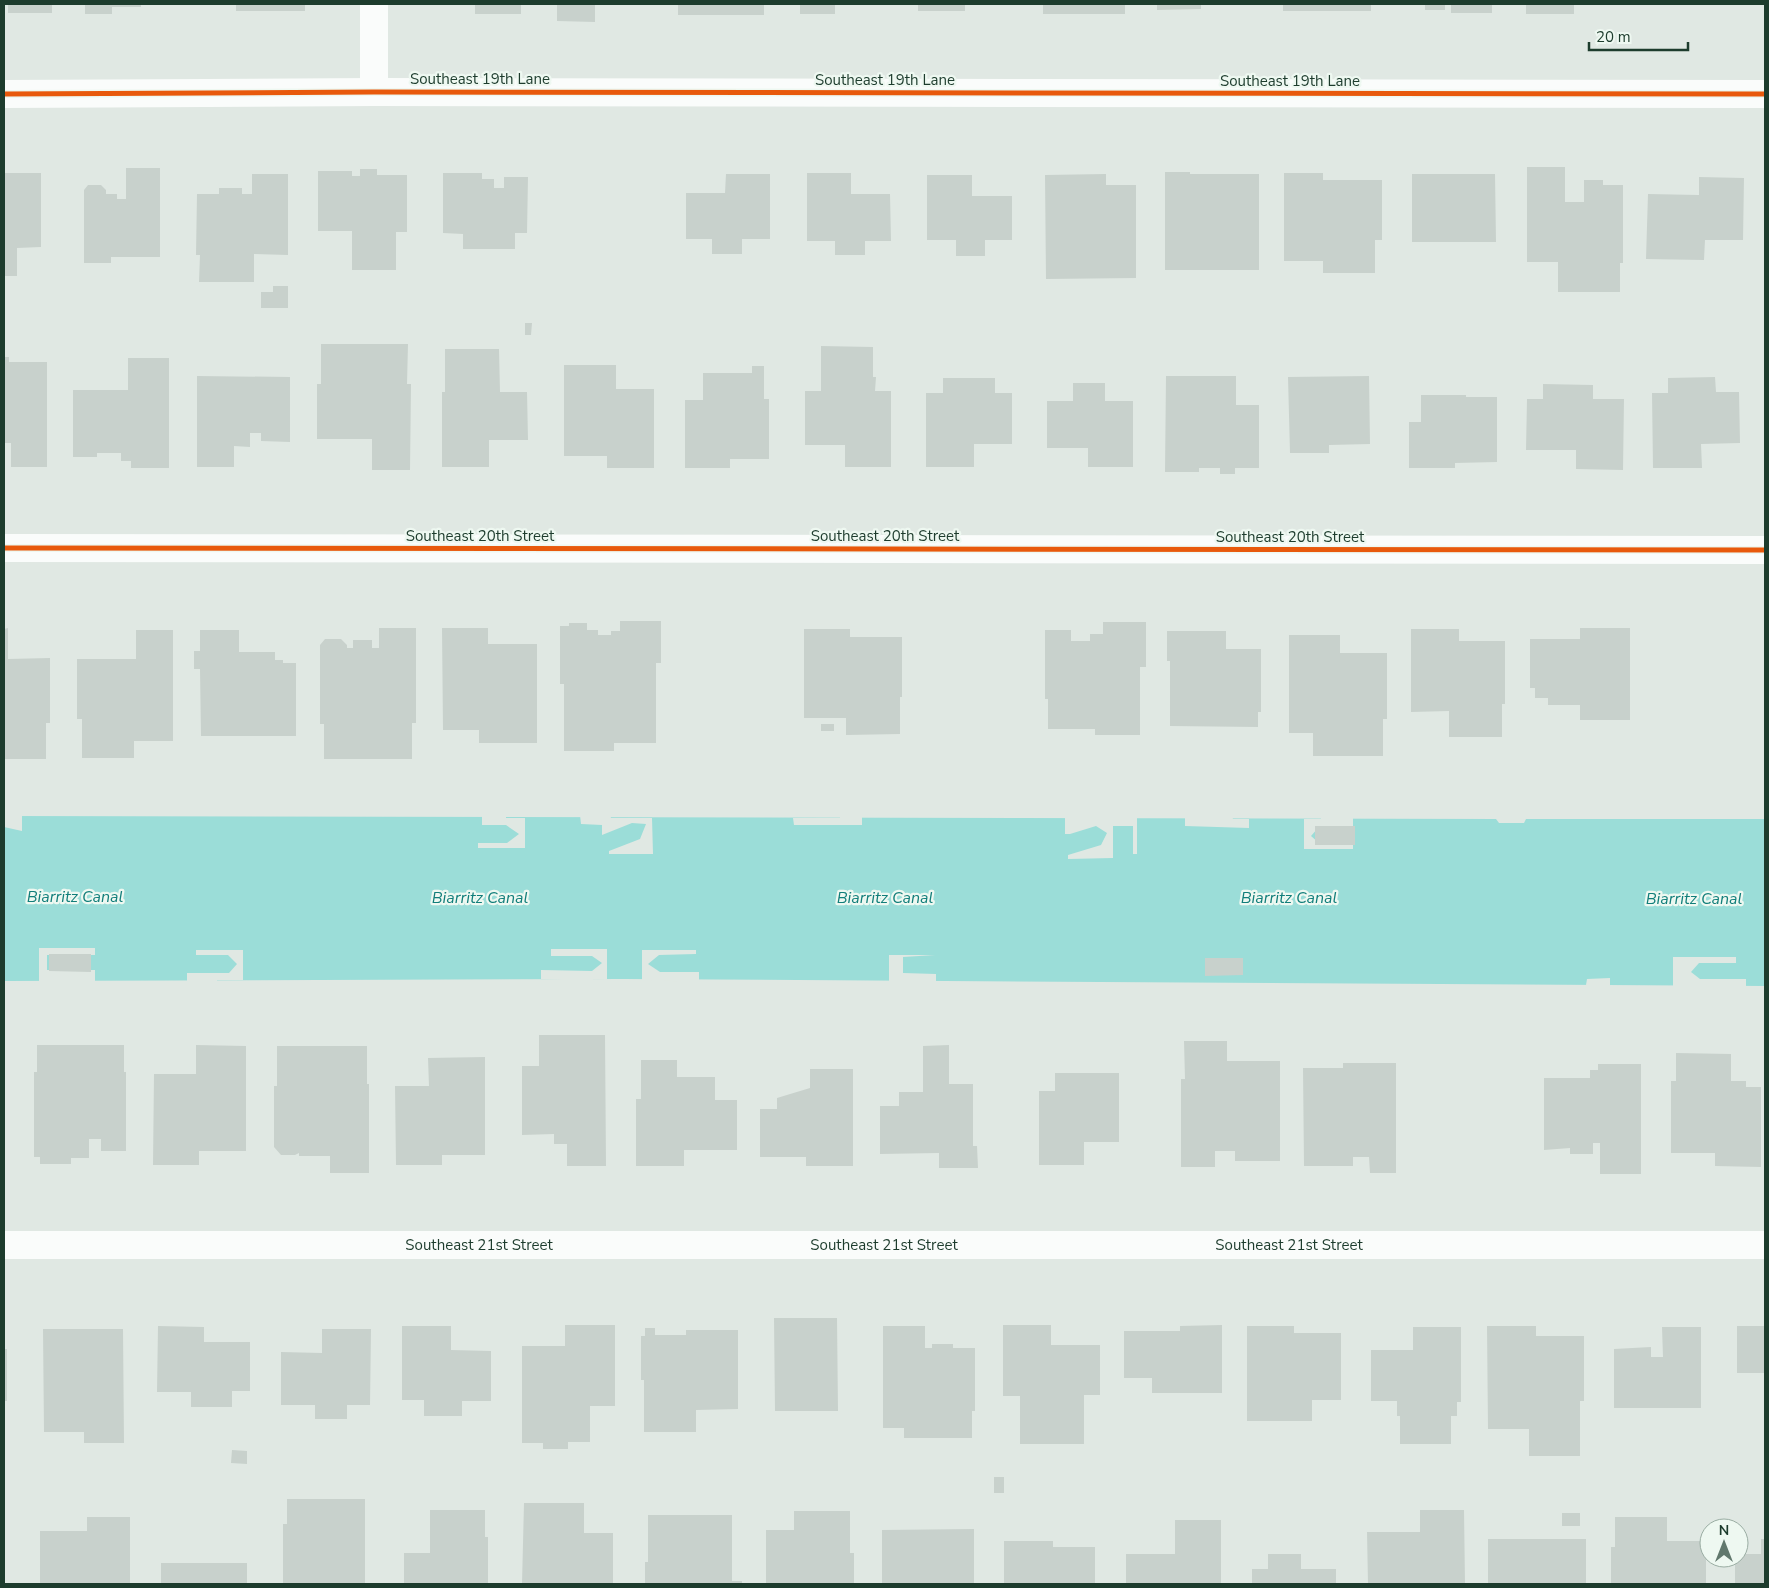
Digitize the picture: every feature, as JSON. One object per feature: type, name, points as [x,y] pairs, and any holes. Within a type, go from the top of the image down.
[{"type":"street","points":[[374,4],[374,92]]},
{"type":"street","name":"Southeast 19th Lane","points":[[4,94],[374,92],[1765,94]]},
{"type":"street","name":"Southeast 20th Street","points":[[4,548],[1765,550]]},
{"type":"street","name":"Southeast 21st Street","points":[[4,1245],[1765,1245]]},
{"type":"water","name":"Biarritz Canal","points":[[4,816],[1496,819],[1499,823],[1524,823],[1526,819],[1765,819],[1765,986],[624,979],[4,981]]},
{"type":"pier","points":[[4,813],[22,813],[22,831],[4,827]]},
{"type":"pier","points":[[482,815],[506,815],[506,818],[525,818],[525,848],[478,848],[478,843],[507,843],[519,834],[506,825],[482,825]]},
{"type":"pier","points":[[580,815],[610,815],[611,818],[652,818],[653,854],[609,854],[609,851],[640,839],[646,824],[632,823],[602,835],[602,825],[581,824]]},
{"type":"pier","points":[[840,815],[862,815],[862,825],[794,825],[793,818],[840,818]]},
{"type":"pier","points":[[1078,816],[1137,818],[1137,854],[1133,854],[1133,826],[1113,826],[1113,858],[1068,859],[1068,855],[1101,845],[1107,833],[1096,826],[1065,834],[1065,818],[1078,818]]},
{"type":"pier","points":[[1200,816],[1232,816],[1233,819],[1249,819],[1249,828],[1185,826],[1185,818],[1200,818]]},
{"type":"pier","points":[[1321,816],[1353,816],[1353,827],[1318,828],[1311,836],[1319,843],[1353,843],[1353,849],[1304,849],[1304,819],[1321,819]]},
{"type":"pier","points":[[39,948],[95,948],[95,955],[47,955],[47,970],[95,970],[95,981],[39,981]]},
{"type":"pier","points":[[551,949],[607,949],[607,979],[593,979],[593,982],[565,982],[564,980],[541,979],[541,970],[592,971],[602,963],[592,956],[551,956]]},
{"type":"pier","points":[[196,950],[243,950],[243,980],[217,980],[217,983],[187,983],[187,973],[229,973],[237,964],[228,955],[196,955]]},
{"type":"pier","points":[[642,950],[696,950],[696,954],[659,955],[648,964],[660,972],[699,972],[699,982],[642,980]]},
{"type":"pier","points":[[889,955],[935,955],[903,957],[903,973],[936,974],[936,983],[889,981]]},
{"type":"pier","points":[[1673,957],[1736,957],[1736,963],[1699,963],[1691,972],[1700,979],[1746,979],[1746,986],[1731,986],[1731,989],[1708,988],[1707,986],[1673,986]]},
{"type":"pier","points":[[1610,978],[1610,987],[1536,987],[1536,985],[1586,985],[1587,979]]},
{"type":"building","points":[[8,4],[52,4],[52,13],[8,13]]},
{"type":"building","points":[[85,4],[141,4],[141,7],[112,7],[112,14],[85,14]]},
{"type":"building","points":[[236,4],[305,4],[305,11],[236,11]]},
{"type":"building","points":[[475,4],[521,4],[521,14],[475,14]]},
{"type":"building","points":[[557,4],[595,4],[595,22],[557,21]]},
{"type":"building","points":[[678,4],[764,4],[764,15],[678,15]]},
{"type":"building","points":[[800,4],[835,4],[835,14],[800,14]]},
{"type":"building","points":[[918,4],[965,4],[965,11],[918,11]]},
{"type":"building","points":[[1043,4],[1125,4],[1125,14],[1043,14]]},
{"type":"building","points":[[1157,4],[1201,4],[1201,9],[1157,10]]},
{"type":"building","points":[[1283,4],[1371,4],[1371,11],[1283,11]]},
{"type":"building","points":[[1425,4],[1445,4],[1445,10],[1425,10]]},
{"type":"building","points":[[1451,4],[1492,4],[1492,13],[1451,13]]},
{"type":"building","points":[[1526,4],[1574,4],[1574,14],[1526,14]]},
{"type":"building","points":[[1527,167],[1565,167],[1565,202],[1584,202],[1584,180],[1603,180],[1603,185],[1623,185],[1623,263],[1620,263],[1620,292],[1558,292],[1558,262],[1527,262]]},
{"type":"building","points":[[126,168],[160,168],[160,257],[111,257],[111,263],[84,263],[84,190],[88,185],[101,185],[106,190],[106,194],[117,194],[117,199],[126,199]]},
{"type":"building","points":[[360,169],[377,169],[377,175],[407,175],[407,232],[396,232],[396,270],[352,270],[352,231],[318,231],[318,171],[352,171],[352,176],[360,176]]},
{"type":"building","points":[[1165,172],[1259,174],[1259,270],[1165,270]]},
{"type":"building","points":[[4,173],[41,173],[41,247],[17,248],[17,276],[4,276]]},
{"type":"building","points":[[443,173],[482,173],[482,179],[494,179],[494,188],[504,188],[504,177],[528,177],[527,233],[515,233],[515,249],[463,249],[463,234],[443,233]]},
{"type":"building","points":[[807,173],[851,173],[851,194],[890,194],[891,241],[865,241],[865,255],[835,255],[835,241],[807,241]]},
{"type":"building","points":[[1284,173],[1323,173],[1323,180],[1382,180],[1382,240],[1375,240],[1375,273],[1323,273],[1323,261],[1284,261]]},
{"type":"building","points":[[252,174],[288,174],[288,255],[254,254],[254,282],[199,282],[200,255],[196,255],[197,194],[219,194],[219,188],[242,188],[242,194],[252,194]]},
{"type":"building","points":[[726,174],[770,174],[770,239],[742,239],[742,254],[712,254],[712,239],[686,239],[686,193],[725,193]]},
{"type":"building","points":[[1106,174],[1106,185],[1136,185],[1136,278],[1046,279],[1045,175]]},
{"type":"building","points":[[1412,174],[1495,174],[1496,242],[1412,242]]},
{"type":"building","points":[[927,175],[972,175],[972,196],[1012,196],[1012,240],[985,240],[985,256],[956,256],[956,240],[927,240]]},
{"type":"building","points":[[1699,177],[1744,178],[1743,240],[1705,240],[1704,260],[1646,259],[1648,194],[1699,195]]},
{"type":"building","points":[[273,286],[288,286],[288,308],[261,308],[261,292],[273,292]]},
{"type":"building","points":[[525,323],[532,323],[531,335],[525,335]]},
{"type":"building","points":[[321,344],[408,344],[407,384],[411,384],[410,470],[372,470],[372,439],[317,439],[317,384],[321,384]]},
{"type":"building","points":[[821,346],[873,347],[873,377],[876,377],[875,391],[891,391],[891,467],[845,467],[845,445],[805,445],[805,391],[821,391]]},
{"type":"building","points":[[445,349],[499,349],[500,392],[527,392],[528,440],[489,440],[489,467],[442,467],[442,392],[445,392]]},
{"type":"building","points":[[4,357],[9,357],[9,362],[47,362],[47,467],[11,467],[11,443],[4,443]]},
{"type":"building","points":[[128,358],[169,358],[169,468],[131,468],[131,461],[121,461],[121,453],[97,453],[97,457],[73,457],[73,390],[128,390]]},
{"type":"building","points":[[564,365],[616,365],[616,389],[654,389],[654,468],[607,468],[607,456],[564,456]]},
{"type":"building","points":[[752,366],[764,366],[764,399],[769,399],[769,459],[730,459],[730,468],[685,468],[685,400],[703,400],[703,373],[752,373]]},
{"type":"building","points":[[197,376],[290,377],[290,442],[261,441],[261,433],[250,433],[250,447],[234,446],[234,467],[197,467]]},
{"type":"building","points":[[1166,376],[1236,376],[1236,405],[1259,405],[1259,468],[1235,468],[1235,474],[1220,474],[1220,468],[1199,468],[1199,472],[1165,472]]},
{"type":"building","points":[[1369,376],[1370,444],[1329,445],[1329,453],[1290,453],[1288,377]]},
{"type":"building","points":[[1715,377],[1716,392],[1739,392],[1740,443],[1701,444],[1702,468],[1653,468],[1652,393],[1668,393],[1668,378]]},
{"type":"building","points":[[943,378],[995,378],[995,393],[1012,393],[1012,444],[974,444],[974,467],[926,467],[926,393],[943,393]]},
{"type":"building","points":[[1073,383],[1105,383],[1105,401],[1133,401],[1133,467],[1088,467],[1088,448],[1047,448],[1047,401],[1073,401]]},
{"type":"building","points":[[1543,384],[1593,385],[1593,399],[1624,399],[1623,470],[1576,469],[1576,450],[1526,450],[1527,399],[1543,399]]},
{"type":"building","points":[[1421,395],[1497,397],[1497,462],[1455,463],[1455,468],[1409,468],[1409,422],[1421,422]]},
{"type":"building","points":[[620,621],[661,621],[661,663],[656,663],[656,743],[614,743],[614,751],[564,751],[564,684],[560,684],[560,626],[569,626],[569,623],[587,623],[587,630],[598,630],[598,635],[611,635],[611,631],[620,631]]},
{"type":"building","points":[[1103,622],[1146,622],[1146,667],[1140,667],[1140,735],[1095,735],[1095,729],[1048,729],[1048,699],[1045,699],[1045,630],[1071,630],[1071,641],[1090,641],[1090,634],[1103,634]]},
{"type":"building","points":[[8,628],[8,659],[50,658],[50,723],[46,723],[46,759],[4,759],[4,629]]},
{"type":"building","points":[[379,628],[416,628],[416,723],[412,723],[412,759],[324,759],[324,724],[320,724],[320,645],[325,639],[341,639],[347,645],[347,648],[353,648],[353,640],[372,640],[372,648],[379,648]]},
{"type":"building","points":[[442,628],[488,628],[488,644],[537,644],[537,743],[479,743],[479,730],[443,730]]},
{"type":"building","points":[[1580,628],[1630,628],[1630,720],[1580,720],[1580,705],[1548,705],[1548,698],[1535,698],[1535,688],[1530,688],[1530,639],[1580,639]]},
{"type":"building","points":[[804,629],[850,629],[850,637],[902,637],[900,734],[846,735],[846,718],[804,718]]},
{"type":"building","points":[[1411,629],[1459,629],[1459,641],[1505,641],[1505,704],[1502,704],[1502,737],[1449,737],[1449,711],[1411,712]]},
{"type":"building","points":[[136,630],[173,630],[173,741],[134,741],[134,758],[82,758],[82,719],[77,719],[77,659],[136,659]]},
{"type":"building","points":[[200,630],[239,630],[239,652],[275,652],[275,660],[283,660],[283,663],[296,663],[296,736],[201,736],[200,669],[194,669],[194,651],[200,651]]},
{"type":"building","points":[[1167,631],[1226,631],[1226,649],[1261,649],[1261,712],[1258,712],[1258,727],[1170,726],[1170,661],[1167,661]]},
{"type":"building","points":[[1289,635],[1340,635],[1340,653],[1387,653],[1387,719],[1383,719],[1383,756],[1313,756],[1313,733],[1289,733]]},
{"type":"building","points":[[821,724],[834,724],[834,731],[821,731]]},
{"type":"building","points":[[1315,826],[1355,826],[1355,845],[1315,845]]},
{"type":"building","points":[[49,954],[91,954],[91,972],[49,971]]},
{"type":"building","points":[[1205,958],[1243,958],[1243,975],[1205,976]]},
{"type":"building","points":[[539,1035],[605,1035],[606,1166],[567,1166],[567,1144],[554,1144],[554,1134],[522,1135],[522,1066],[539,1066]]},
{"type":"building","points":[[1184,1041],[1227,1041],[1227,1061],[1280,1061],[1280,1161],[1235,1161],[1235,1151],[1215,1151],[1215,1167],[1181,1167],[1181,1079],[1185,1079]]},
{"type":"building","points":[[37,1045],[124,1045],[126,1151],[101,1151],[101,1139],[89,1139],[89,1158],[71,1158],[71,1164],[40,1164],[40,1157],[34,1157],[34,1072],[37,1072]]},
{"type":"building","points":[[196,1045],[246,1046],[246,1151],[199,1151],[199,1165],[153,1165],[154,1074],[196,1074]]},
{"type":"building","points":[[949,1045],[949,1084],[973,1084],[973,1146],[977,1146],[978,1168],[939,1168],[939,1153],[880,1154],[880,1106],[899,1106],[899,1092],[923,1092],[923,1046]]},
{"type":"building","points":[[277,1046],[367,1046],[369,1173],[330,1173],[330,1156],[299,1156],[299,1153],[295,1155],[281,1155],[274,1147],[274,1086],[277,1086]]},
{"type":"building","points":[[1676,1053],[1731,1054],[1731,1081],[1746,1081],[1746,1087],[1761,1087],[1761,1167],[1715,1166],[1715,1153],[1671,1153],[1671,1081],[1676,1081]]},
{"type":"building","points":[[485,1057],[485,1155],[442,1155],[442,1165],[396,1165],[395,1086],[429,1086],[428,1058]]},
{"type":"building","points":[[641,1060],[677,1060],[677,1077],[715,1077],[715,1100],[737,1100],[737,1150],[684,1150],[684,1166],[636,1166],[636,1099],[641,1099]]},
{"type":"building","points":[[1343,1063],[1396,1063],[1396,1173],[1370,1173],[1369,1157],[1353,1157],[1353,1166],[1304,1166],[1303,1068],[1343,1068]]},
{"type":"building","points":[[1598,1064],[1641,1064],[1641,1174],[1600,1174],[1600,1143],[1593,1143],[1593,1154],[1570,1154],[1570,1148],[1544,1150],[1544,1078],[1590,1078],[1590,1070],[1598,1070]]},
{"type":"building","points":[[810,1069],[853,1069],[853,1166],[806,1166],[806,1157],[760,1157],[760,1109],[777,1109],[777,1098],[810,1088]]},
{"type":"building","points":[[1055,1073],[1119,1073],[1119,1142],[1084,1142],[1084,1165],[1039,1165],[1039,1091],[1055,1091]]},
{"type":"building","points":[[774,1318],[837,1318],[838,1411],[775,1411]]},
{"type":"building","points":[[565,1325],[615,1325],[615,1406],[590,1406],[590,1442],[568,1442],[568,1449],[543,1449],[543,1443],[522,1443],[522,1346],[565,1346]]},
{"type":"building","points":[[1003,1325],[1051,1325],[1051,1345],[1100,1345],[1100,1395],[1084,1395],[1084,1444],[1020,1444],[1020,1396],[1003,1396]]},
{"type":"building","points":[[1222,1325],[1222,1393],[1152,1393],[1152,1378],[1124,1378],[1124,1331],[1180,1331],[1180,1326]]},
{"type":"building","points":[[158,1326],[204,1327],[204,1342],[250,1342],[250,1391],[232,1391],[232,1407],[191,1407],[191,1392],[157,1392]]},
{"type":"building","points":[[402,1326],[451,1326],[451,1350],[491,1351],[491,1401],[462,1401],[462,1416],[424,1416],[424,1400],[402,1400]]},
{"type":"building","points":[[883,1326],[925,1326],[925,1348],[932,1348],[932,1344],[953,1344],[953,1348],[975,1348],[975,1411],[972,1411],[972,1438],[904,1438],[904,1428],[883,1428]]},
{"type":"building","points":[[1247,1326],[1294,1326],[1294,1333],[1341,1333],[1341,1400],[1312,1400],[1312,1421],[1247,1421]]},
{"type":"building","points":[[1487,1326],[1536,1326],[1536,1336],[1584,1336],[1584,1401],[1580,1401],[1580,1456],[1529,1456],[1529,1429],[1488,1429]]},
{"type":"building","points":[[1737,1326],[1765,1326],[1765,1373],[1737,1373]]},
{"type":"building","points":[[1413,1327],[1461,1327],[1461,1402],[1457,1402],[1457,1416],[1451,1416],[1451,1444],[1400,1444],[1400,1416],[1397,1416],[1397,1401],[1371,1401],[1371,1350],[1413,1350]]},
{"type":"building","points":[[1662,1327],[1701,1327],[1701,1408],[1614,1408],[1614,1349],[1651,1347],[1651,1357],[1663,1357]]},
{"type":"building","points":[[645,1328],[655,1328],[655,1335],[686,1335],[686,1330],[738,1330],[738,1409],[696,1410],[696,1432],[644,1432],[644,1380],[641,1380],[641,1336],[645,1336]]},
{"type":"building","points":[[43,1329],[123,1329],[124,1443],[84,1443],[84,1432],[44,1432]]},
{"type":"building","points":[[322,1329],[371,1329],[370,1405],[347,1405],[347,1419],[315,1419],[315,1405],[281,1405],[281,1352],[322,1353]]},
{"type":"building","points":[[4,1349],[7,1349],[7,1401],[4,1401]]},
{"type":"building","points":[[232,1450],[247,1451],[247,1464],[231,1463]]},
{"type":"building","points":[[994,1477],[1004,1477],[1004,1493],[994,1493]]},
{"type":"building","points":[[287,1499],[365,1499],[365,1584],[283,1584],[283,1524],[287,1524]]},
{"type":"building","points":[[524,1503],[584,1503],[584,1533],[613,1533],[613,1584],[522,1584]]},
{"type":"building","points":[[430,1510],[485,1510],[485,1537],[488,1537],[488,1584],[404,1584],[404,1553],[430,1553]]},
{"type":"building","points":[[1420,1510],[1464,1510],[1465,1584],[1368,1584],[1367,1532],[1420,1532]]},
{"type":"building","points":[[794,1511],[850,1511],[850,1553],[854,1553],[854,1584],[766,1584],[766,1530],[794,1530]]},
{"type":"building","points":[[1562,1513],[1580,1513],[1580,1526],[1562,1526]]},
{"type":"building","points":[[648,1515],[732,1515],[732,1581],[742,1581],[742,1584],[645,1584],[645,1562],[648,1562]]},
{"type":"building","points":[[87,1517],[130,1517],[130,1584],[40,1584],[40,1531],[87,1531]]},
{"type":"building","points":[[1615,1517],[1667,1517],[1667,1541],[1699,1541],[1699,1568],[1706,1568],[1706,1584],[1611,1584],[1611,1547],[1615,1547]]},
{"type":"building","points":[[1175,1520],[1221,1520],[1221,1584],[1126,1584],[1126,1554],[1175,1554]]},
{"type":"building","points":[[974,1529],[974,1584],[882,1584],[882,1530]]},
{"type":"building","points":[[1488,1539],[1586,1539],[1586,1584],[1488,1584]]},
{"type":"building","points":[[1761,1539],[1765,1539],[1765,1584],[1735,1584],[1735,1568],[1749,1568],[1749,1554],[1761,1554]]},
{"type":"building","points":[[1004,1541],[1053,1541],[1053,1547],[1095,1547],[1095,1584],[1004,1584]]},
{"type":"building","points":[[1268,1554],[1301,1554],[1301,1569],[1336,1569],[1336,1584],[1252,1584],[1252,1569],[1268,1569]]},
{"type":"building","points":[[161,1563],[247,1563],[247,1584],[161,1584]]},
{"type":"cycle path","points":[[4,94],[374,92],[1765,94]]},
{"type":"cycle path","points":[[4,548],[1765,550]]}]
